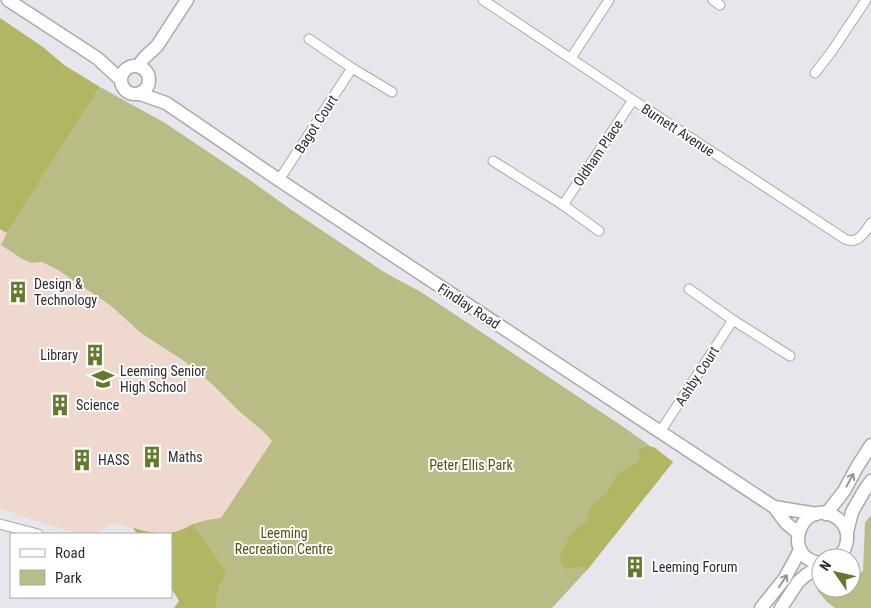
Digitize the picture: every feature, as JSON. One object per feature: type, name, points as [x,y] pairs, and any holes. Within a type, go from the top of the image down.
[{"type":"main road","points":[[8,0],[97,58],[120,79],[126,92],[135,94],[140,94],[146,89],[141,72],[144,58],[157,46],[188,0]]},
{"type":"main road","points":[[97,58],[141,72]]},
{"type":"main road","points":[[120,79],[123,71],[141,72]]},
{"type":"main road","name":"Findlay Road","points":[[141,72],[166,103]]},
{"type":"main road","name":"Findlay Road","points":[[140,94],[166,103],[279,180],[774,507],[786,523],[798,533]]},
{"type":"main road","points":[[811,560],[800,550],[798,544],[798,533],[801,526],[805,521],[821,514],[844,491],[871,445]]},
{"type":"main road","points":[[845,548],[852,512],[871,481]]},
{"type":"main road","name":"Findlay Road","points":[[774,507],[821,514]]},
{"type":"main road","points":[[821,514],[833,516],[839,520],[847,532]]},
{"type":"main road","points":[[761,608],[785,578],[800,550]]},
{"type":"main road","points":[[781,608],[798,582],[811,571]]},
{"type":"street","name":"Burnett Avenue","points":[[483,0],[845,239],[849,241],[858,239],[871,223]]},
{"type":"street","points":[[571,58],[609,0]]},
{"type":"street","points":[[815,73],[866,0]]},
{"type":"street","points":[[310,39],[352,68],[392,92]]},
{"type":"street","name":"Bagot Court","points":[[279,180],[352,68]]},
{"type":"street","name":"Oldham Place","points":[[563,205],[633,100]]},
{"type":"street","points":[[493,161],[563,205],[599,231]]},
{"type":"street","points":[[689,289],[733,320],[790,356]]},
{"type":"street","name":"Ashby Court","points":[[660,432],[733,320]]},
{"type":"street","points":[[0,524],[34,533]]},
{"type":"shaded area","name":"Leeming Senior High School","points":[[0,229],[7,233],[2,245],[22,260],[31,263],[42,262],[58,270],[110,305],[141,333],[184,361],[212,384],[272,441],[221,518],[193,524],[183,530],[172,533],[153,533],[112,524],[96,533],[78,533],[29,519],[0,508]]},
{"type":"green space","points":[[0,18],[43,47],[64,65],[100,87],[7,233],[0,229]]},
{"type":"green space","name":"Peter Ellis Park","points":[[100,87],[165,123],[384,272],[421,292],[673,462],[587,570],[552,608],[217,608],[218,591],[225,577],[226,570],[193,524],[221,518],[272,441],[212,384],[184,361],[141,333],[110,305],[58,270],[42,262],[31,263],[1,245]]},
{"type":"green space","points":[[644,447],[654,447],[673,462],[587,570],[583,567],[566,569],[561,563],[560,556],[569,538],[586,522],[589,516],[589,509],[607,493],[618,474],[638,462],[640,457],[639,451]]},
{"type":"green space","points":[[871,515],[871,608],[835,608],[824,598],[861,598],[865,523]]},
{"type":"green space","points":[[193,524],[226,570],[225,577],[218,591],[217,608],[174,608],[179,601],[172,590],[172,533],[170,533]]},
{"type":"green space","points":[[133,528],[156,533],[136,533]]},
{"type":"place","name":"Design & Technology","points":[[18,292]]},
{"type":"place","name":"Library","points":[[95,355]]},
{"type":"place","name":"Leeming Senior High School","points":[[103,379]]},
{"type":"place","name":"Science","points":[[60,405]]},
{"type":"place","name":"Maths","points":[[152,457]]},
{"type":"place","name":"HASS","points":[[82,460]]},
{"type":"place","name":"Leeming Forum","points":[[635,567]]},
{"type":"park label","name":"Leeming Recreation Centre","points":[[284,542]]}]
